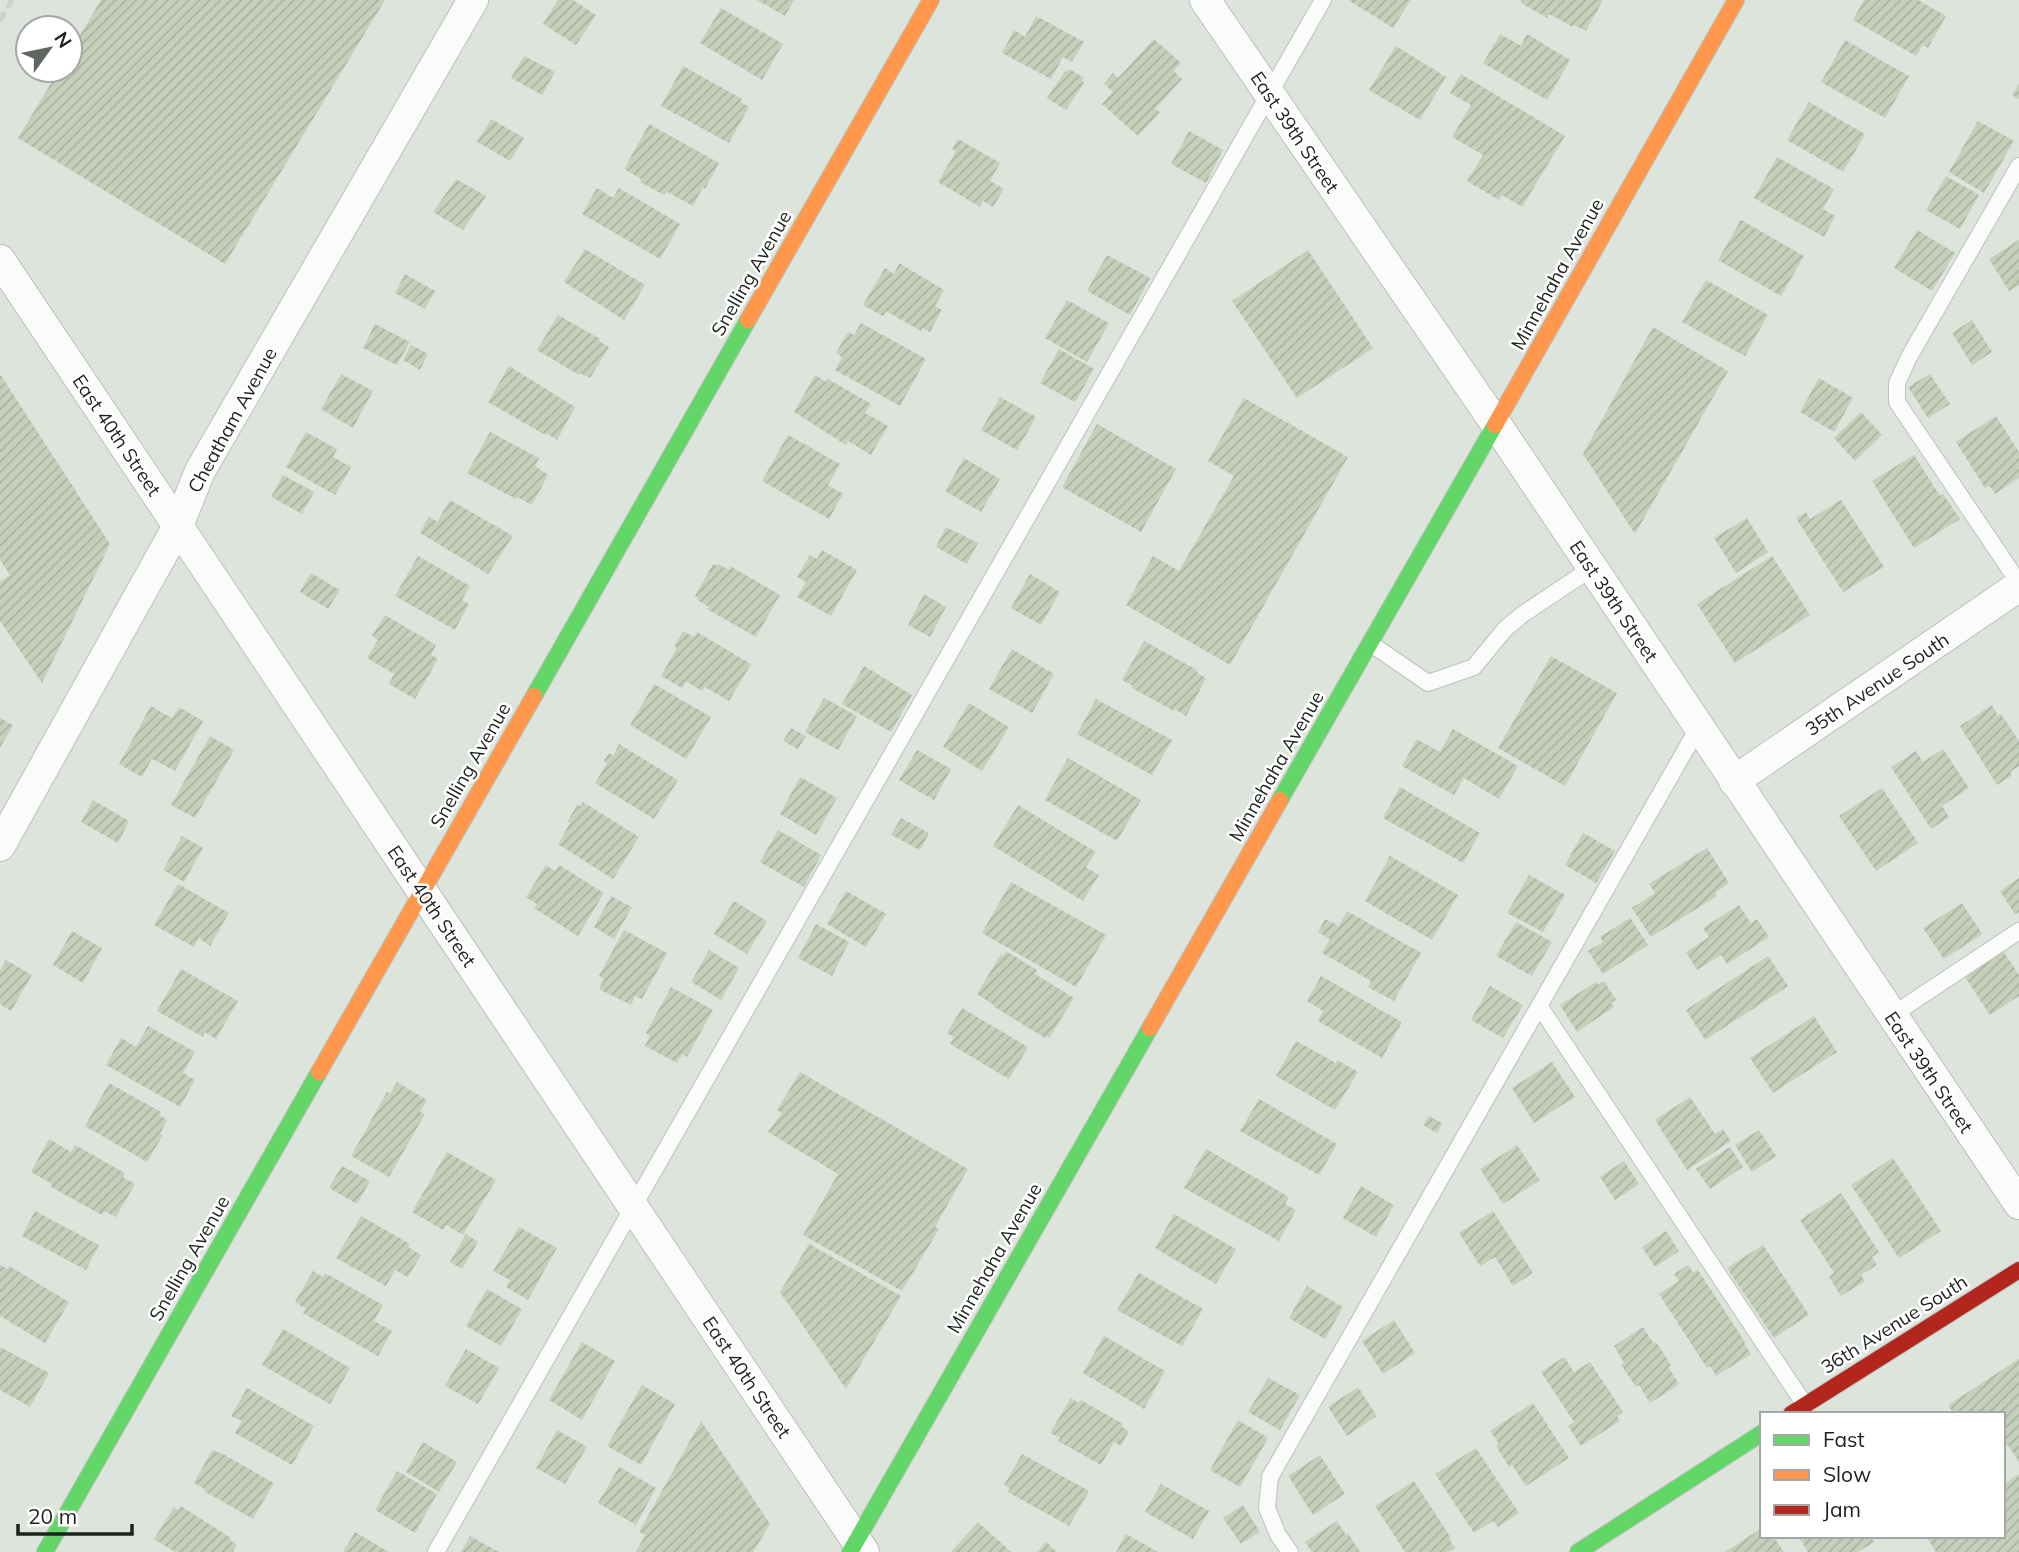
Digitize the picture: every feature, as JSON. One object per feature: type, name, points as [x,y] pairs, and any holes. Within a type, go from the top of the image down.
[{"type":"street","name":"Cheatham Avenue","points":[[0,846],[178,526],[200,471],[473,0]]},
{"type":"street","name":"Snelling Avenue","points":[[45,1552],[931,0]]},
{"type":"street","name":"East 39th Street","points":[[1205,0],[1496,424],[2019,1204]]},
{"type":"street","name":"Minnehaha Avenue","points":[[857,1548],[1736,0]]},
{"type":"street","name":"East 40th Street","points":[[0,260],[857,1548]]},
{"type":"street","name":"35th Avenue South","points":[[1734,781],[2019,585]]},
{"type":"street","name":"36th Avenue South","points":[[1798,1409],[2019,1270]]},
{"type":"street","points":[[1578,1552],[1760,1434]]},
{"type":"lane","points":[[436,1552],[1323,0]]},
{"type":"lane","points":[[2019,166],[1909,357],[1897,383],[1897,402],[2019,585]]},
{"type":"lane","points":[[1370,643],[1428,683],[1474,667],[1504,629],[1592,568]]},
{"type":"lane","points":[[1290,1552],[1278,1535],[1267,1508],[1270,1477],[1698,728]]},
{"type":"lane","points":[[1891,1016],[2019,931]]},
{"type":"lane","points":[[1540,1007],[1798,1409]]},
{"type":"building","points":[[101,0],[385,0],[225,264],[18,138],[51,84],[84,84],[84,29]]},
{"type":"building","points":[[558,0],[573,0],[596,15],[576,45],[543,24]]},
{"type":"building","points":[[757,0],[794,0],[785,16]]},
{"type":"building","points":[[1348,0],[1411,0],[1393,28]]},
{"type":"building","points":[[1522,0],[1603,0],[1586,31],[1549,14],[1547,18],[1521,3]]},
{"type":"building","points":[[1864,0],[1918,0],[1946,16],[1928,48],[1923,45],[1916,56],[1853,20]]},
{"type":"building","points":[[721,8],[783,44],[762,80],[700,43]]},
{"type":"building","points":[[1036,16],[1084,42],[1072,62],[1063,57],[1051,79],[1002,53],[1014,30],[1025,37]]},
{"type":"building","points":[[1500,34],[1521,46],[1527,34],[1570,60],[1547,100],[1483,63]]},
{"type":"building","points":[[1154,39],[1181,63],[1174,71],[1182,79],[1155,109],[1160,112],[1138,136],[1102,104],[1113,92],[1104,84],[1113,73],[1118,78]]},
{"type":"building","points":[[1845,40],[1909,76],[1885,118],[1821,82]]},
{"type":"building","points":[[1396,46],[1446,77],[1420,120],[1369,90]]},
{"type":"building","points":[[524,56],[555,72],[542,95],[511,78]]},
{"type":"building","points":[[683,66],[742,99],[740,102],[749,107],[729,143],[661,106]]},
{"type":"building","points":[[1069,69],[1084,78],[1084,83],[1066,110],[1047,98]]},
{"type":"building","points":[[1461,74],[1565,136],[1522,207],[1502,195],[1499,200],[1467,181],[1483,155],[1452,137],[1471,105],[1450,93]]},
{"type":"building","points":[[2019,83],[2019,99],[2012,95]]},
{"type":"building","points":[[1809,102],[1865,134],[1843,172],[1787,140]]},
{"type":"building","points":[[491,119],[524,138],[510,161],[477,142]]},
{"type":"building","points":[[1978,121],[2014,141],[1984,193],[1949,172]]},
{"type":"building","points":[[649,124],[719,163],[693,206],[667,192],[664,195],[640,182],[641,179],[624,169]]},
{"type":"building","points":[[1189,131],[1223,150],[1206,183],[1171,164]]},
{"type":"building","points":[[958,139],[1000,163],[990,181],[1004,189],[993,207],[983,201],[980,207],[938,182],[956,151],[952,149]]},
{"type":"building","points":[[1777,157],[1834,189],[1823,209],[1835,216],[1824,237],[1754,198]]},
{"type":"building","points":[[1946,176],[1979,195],[1960,229],[1926,210]]},
{"type":"building","points":[[456,179],[486,196],[463,230],[433,212]]},
{"type":"building","points":[[597,188],[613,198],[619,188],[680,224],[660,259],[582,214]]},
{"type":"building","points":[[1741,220],[1804,256],[1781,296],[1718,260]]},
{"type":"building","points":[[1917,230],[1955,253],[1932,291],[1894,268]]},
{"type":"building","points":[[2019,240],[2019,285],[2009,291],[1989,259]]},
{"type":"building","points":[[585,249],[645,285],[624,320],[564,282]]},
{"type":"building","points":[[1308,250],[1373,348],[1297,398],[1232,301]]},
{"type":"building","points":[[1107,255],[1150,278],[1130,315],[1087,291]]},
{"type":"building","points":[[899,263],[944,290],[935,306],[942,310],[930,332],[922,328],[921,331],[886,311],[883,316],[863,305],[885,268],[894,274]]},
{"type":"building","points":[[405,274],[435,291],[425,309],[395,293]]},
{"type":"building","points":[[1706,280],[1768,315],[1745,356],[1682,322]]},
{"type":"building","points":[[1067,300],[1109,323],[1087,362],[1045,338]]},
{"type":"building","points":[[558,315],[609,347],[590,378],[580,373],[579,375],[537,350]]},
{"type":"building","points":[[1972,320],[1992,352],[1972,365],[1952,333]]},
{"type":"building","points":[[861,323],[926,359],[900,406],[835,370],[842,357],[836,353],[848,332],[854,335]]},
{"type":"building","points":[[375,324],[410,342],[397,365],[363,348]]},
{"type":"building","points":[[1653,327],[1728,371],[1635,534],[1583,454]]},
{"type":"building","points":[[411,345],[428,354],[420,370],[403,360]]},
{"type":"building","points":[[1059,349],[1094,369],[1075,402],[1040,383]]},
{"type":"building","points":[[509,366],[575,407],[557,440],[488,402]]},
{"type":"building","points":[[0,374],[110,544],[42,683],[0,621],[0,582],[10,575],[0,560]]},
{"type":"building","points":[[341,374],[373,391],[353,428],[321,409]]},
{"type":"building","points":[[1930,374],[1950,404],[1928,418],[1908,387]]},
{"type":"building","points":[[815,375],[826,382],[828,379],[871,404],[865,413],[888,426],[871,455],[848,441],[846,445],[794,412]]},
{"type":"building","points":[[1819,378],[1853,398],[1834,432],[1800,412]]},
{"type":"building","points":[[1000,397],[1036,417],[1017,450],[981,430]]},
{"type":"building","points":[[1244,398],[1348,457],[1230,665],[1126,605],[1153,556],[1179,571],[1234,476],[1208,461]]},
{"type":"building","points":[[1861,412],[1882,435],[1855,461],[1834,438]]},
{"type":"building","points":[[1996,416],[2019,452],[2019,478],[1995,494],[1989,485],[1985,488],[1956,442]]},
{"type":"building","points":[[1097,424],[1176,469],[1141,532],[1062,487]]},
{"type":"building","points":[[306,432],[337,449],[333,457],[351,467],[335,495],[286,467]]},
{"type":"building","points":[[490,432],[539,458],[535,466],[548,475],[532,505],[467,473]]},
{"type":"building","points":[[788,435],[840,464],[828,485],[843,494],[829,519],[762,481]]},
{"type":"building","points":[[1914,455],[1940,496],[1943,494],[1960,519],[1914,548],[1872,481]]},
{"type":"building","points":[[964,458],[1000,479],[981,512],[945,491]]},
{"type":"building","points":[[283,475],[314,492],[302,514],[271,497]]},
{"type":"building","points":[[450,500],[513,536],[488,574],[420,533],[429,516],[437,522]]},
{"type":"building","points":[[1841,500],[1884,567],[1843,592],[1796,518],[1806,512],[1810,519]]},
{"type":"building","points":[[1747,518],[1768,552],[1736,573],[1714,538]]},
{"type":"building","points":[[946,527],[978,543],[967,564],[936,547]]},
{"type":"building","points":[[822,550],[857,570],[831,616],[797,597],[806,582],[797,577],[810,555],[817,559]]},
{"type":"building","points":[[418,556],[470,586],[462,600],[469,604],[455,630],[395,596]]},
{"type":"building","points":[[1772,556],[1810,615],[1735,663],[1697,604]]},
{"type":"building","points":[[713,564],[729,570],[730,566],[780,595],[756,637],[707,609],[709,607],[697,600],[695,596]]},
{"type":"building","points":[[311,573],[340,590],[328,609],[300,592]]},
{"type":"building","points":[[1030,574],[1060,592],[1041,625],[1011,608]]},
{"type":"building","points":[[924,594],[946,607],[930,637],[908,625]]},
{"type":"building","points":[[385,615],[436,645],[431,655],[438,659],[415,699],[389,684],[394,674],[367,658],[378,640],[372,636]]},
{"type":"building","points":[[683,631],[694,637],[697,632],[751,664],[729,701],[705,687],[702,691],[686,681],[682,688],[661,676]]},
{"type":"building","points":[[1144,641],[1197,670],[1196,672],[1206,678],[1186,716],[1122,680]]},
{"type":"building","points":[[1012,649],[1054,674],[1032,713],[989,689]]},
{"type":"building","points":[[1551,656],[1617,693],[1565,786],[1498,748]]},
{"type":"building","points":[[864,666],[912,695],[891,732],[842,704]]},
{"type":"building","points":[[654,684],[711,717],[686,759],[630,725]]},
{"type":"building","points":[[824,698],[857,716],[838,750],[805,732]]},
{"type":"building","points":[[1096,699],[1172,740],[1152,775],[1077,734]]},
{"type":"building","points":[[969,703],[1009,727],[982,771],[943,747]]},
{"type":"building","points":[[1992,705],[2019,741],[2019,766],[2010,772],[2012,775],[1997,785],[1960,726]]},
{"type":"building","points":[[151,706],[172,718],[179,707],[203,721],[175,771],[152,759],[142,777],[119,764]]},
{"type":"building","points":[[0,718],[13,725],[0,748]]},
{"type":"building","points":[[791,728],[806,736],[798,749],[783,741]]},
{"type":"building","points":[[1453,729],[1518,766],[1499,799],[1464,778],[1454,795],[1402,766],[1417,739],[1440,752]]},
{"type":"building","points":[[210,736],[234,750],[195,818],[171,805]]},
{"type":"building","points":[[619,744],[678,780],[654,819],[595,783],[607,763],[604,761],[609,753],[613,756]]},
{"type":"building","points":[[1943,749],[1969,788],[1942,806],[1949,817],[1931,829],[1891,767],[1916,751],[1923,762]]},
{"type":"building","points":[[917,750],[951,769],[934,800],[899,780]]},
{"type":"building","points":[[1068,758],[1141,800],[1117,841],[1045,800]]},
{"type":"building","points":[[800,777],[837,798],[816,835],[780,814]]},
{"type":"building","points":[[1400,787],[1480,833],[1463,863],[1383,818]]},
{"type":"building","points":[[1882,788],[1918,843],[1876,871],[1839,816]]},
{"type":"building","points":[[93,800],[129,821],[118,843],[81,822]]},
{"type":"building","points":[[583,802],[639,837],[613,879],[558,844],[577,805],[581,806]]},
{"type":"building","points":[[1018,805],[1096,852],[1086,867],[1099,875],[1083,901],[993,846]]},
{"type":"building","points":[[901,818],[929,833],[920,850],[891,835]]},
{"type":"building","points":[[778,830],[821,855],[804,887],[760,862]]},
{"type":"building","points":[[1583,833],[1615,851],[1596,883],[1565,865]]},
{"type":"building","points":[[182,836],[203,848],[184,882],[163,870]]},
{"type":"building","points":[[1707,848],[1729,883],[1715,893],[1717,896],[1651,937],[1632,908],[1655,893],[1649,884]]},
{"type":"building","points":[[1390,856],[1458,895],[1432,940],[1365,901]]},
{"type":"building","points":[[546,865],[555,871],[559,865],[604,893],[578,936],[534,908],[537,904],[526,897]]},
{"type":"building","points":[[1529,875],[1565,895],[1543,932],[1507,913]]},
{"type":"building","points":[[2019,878],[2019,912],[2015,914],[2000,891]]},
{"type":"building","points":[[1011,882],[1106,935],[1076,987],[982,933]]},
{"type":"building","points":[[178,884],[229,913],[210,946],[199,938],[194,947],[154,925]]},
{"type":"building","points":[[846,891],[886,914],[866,947],[827,924]]},
{"type":"building","points":[[611,896],[632,907],[614,939],[594,927]]},
{"type":"building","points":[[734,901],[767,921],[747,954],[714,934]]},
{"type":"building","points":[[1962,903],[1982,934],[1944,959],[1923,928]]},
{"type":"building","points":[[1739,905],[1751,923],[1757,919],[1769,937],[1727,964],[1721,955],[1697,970],[1686,952],[1709,937],[1703,928]]},
{"type":"building","points":[[1347,911],[1421,953],[1394,1001],[1368,987],[1371,981],[1322,953],[1330,939],[1318,932],[1325,919],[1339,926]]},
{"type":"building","points":[[1630,918],[1648,945],[1603,974],[1588,951],[1603,942],[1600,937]]},
{"type":"building","points":[[1516,922],[1552,942],[1532,976],[1496,956]]},
{"type":"building","points":[[816,924],[849,942],[832,976],[798,958]]},
{"type":"building","points":[[624,930],[667,953],[642,999],[635,996],[631,1005],[599,989],[604,979],[599,976]]},
{"type":"building","points":[[72,931],[102,948],[83,983],[53,965]]},
{"type":"building","points":[[709,950],[739,968],[721,1000],[691,982]]},
{"type":"building","points":[[1006,951],[1037,970],[1035,974],[1074,998],[1049,1038],[977,994],[1001,954],[1003,956]]},
{"type":"building","points":[[2003,951],[2019,975],[2019,996],[1990,1015],[1965,977]]},
{"type":"building","points":[[1768,956],[1788,986],[1705,1040],[1686,1010]]},
{"type":"building","points":[[6,960],[32,975],[11,1011],[0,1004],[0,970]]},
{"type":"building","points":[[181,969],[238,1001],[216,1039],[205,1032],[203,1037],[157,1011]]},
{"type":"building","points":[[1321,976],[1402,1022],[1382,1058],[1318,1021],[1323,1011],[1307,1001]]},
{"type":"building","points":[[1604,981],[1616,1000],[1611,1003],[1614,1007],[1577,1032],[1560,1005],[1596,982],[1598,985]]},
{"type":"building","points":[[1490,986],[1523,1005],[1503,1038],[1471,1020]]},
{"type":"building","points":[[671,987],[713,1010],[687,1057],[682,1054],[677,1063],[645,1046],[650,1036],[646,1033]]},
{"type":"building","points":[[962,1008],[1028,1047],[1009,1079],[950,1044],[954,1037],[947,1033]]},
{"type":"building","points":[[1814,1016],[1837,1052],[1773,1093],[1750,1058]]},
{"type":"building","points":[[148,1026],[195,1052],[183,1073],[195,1080],[180,1107],[106,1065],[121,1038],[136,1047]]},
{"type":"building","points":[[1296,1041],[1358,1072],[1335,1110],[1276,1076]]},
{"type":"building","points":[[1552,1062],[1575,1097],[1534,1123],[1512,1088]]},
{"type":"building","points":[[800,1072],[968,1169],[935,1227],[939,1229],[902,1291],[803,1235],[838,1174],[768,1132],[782,1113],[777,1110]]},
{"type":"building","points":[[397,1082],[427,1100],[420,1112],[425,1114],[389,1177],[351,1156],[387,1092],[390,1094]]},
{"type":"building","points":[[109,1083],[161,1112],[159,1115],[167,1120],[160,1134],[163,1135],[147,1162],[85,1126]]},
{"type":"building","points":[[1690,1097],[1715,1134],[1723,1129],[1731,1141],[1687,1170],[1655,1120]]},
{"type":"building","points":[[1259,1099],[1337,1144],[1319,1175],[1240,1131]]},
{"type":"building","points":[[1429,1116],[1442,1123],[1437,1133],[1423,1125]]},
{"type":"building","points":[[1759,1130],[1776,1156],[1752,1172],[1735,1145]]},
{"type":"building","points":[[49,1139],[71,1152],[75,1145],[125,1173],[123,1177],[135,1184],[116,1217],[104,1211],[102,1215],[51,1187],[52,1184],[31,1172]]},
{"type":"building","points":[[1517,1145],[1540,1180],[1503,1204],[1480,1169]]},
{"type":"building","points":[[1730,1147],[1743,1167],[1710,1189],[1696,1169]]},
{"type":"building","points":[[1206,1149],[1289,1197],[1285,1204],[1296,1210],[1279,1241],[1184,1188]]},
{"type":"building","points":[[447,1152],[496,1180],[463,1235],[446,1225],[443,1230],[412,1212]]},
{"type":"building","points":[[1893,1158],[1941,1231],[1899,1258],[1851,1185]]},
{"type":"building","points":[[1624,1161],[1639,1184],[1615,1200],[1600,1177]]},
{"type":"building","points":[[342,1166],[370,1181],[357,1204],[329,1188]]},
{"type":"building","points":[[1361,1186],[1394,1205],[1376,1237],[1343,1218]]},
{"type":"building","points":[[1841,1193],[1879,1252],[1872,1257],[1877,1265],[1861,1275],[1865,1281],[1841,1296],[1829,1277],[1834,1273],[1800,1220]]},
{"type":"building","points":[[35,1211],[99,1245],[86,1270],[22,1236]]},
{"type":"building","points":[[1493,1211],[1533,1273],[1513,1286],[1495,1257],[1480,1266],[1459,1233]]},
{"type":"building","points":[[1174,1214],[1236,1249],[1216,1284],[1155,1248]]},
{"type":"building","points":[[361,1216],[410,1244],[408,1247],[421,1255],[408,1277],[395,1270],[386,1286],[336,1258]]},
{"type":"building","points":[[519,1227],[557,1248],[528,1300],[506,1287],[510,1280],[493,1271]]},
{"type":"building","points":[[1666,1231],[1679,1251],[1655,1267],[1642,1247]]},
{"type":"building","points":[[466,1234],[478,1242],[462,1269],[450,1262]]},
{"type":"building","points":[[809,1244],[901,1296],[846,1389],[780,1292]]},
{"type":"building","points":[[1763,1245],[1809,1315],[1774,1338],[1727,1268]]},
{"type":"building","points":[[0,1265],[8,1269],[9,1266],[69,1302],[45,1343],[0,1316]]},
{"type":"building","points":[[1688,1265],[1693,1272],[1698,1270],[1751,1354],[1716,1376],[1710,1366],[1707,1368],[1659,1294],[1679,1281],[1674,1274]]},
{"type":"building","points":[[313,1271],[323,1277],[325,1273],[383,1305],[374,1321],[392,1331],[378,1356],[303,1313],[306,1309],[295,1302]]},
{"type":"building","points":[[1139,1273],[1203,1309],[1182,1346],[1117,1310]]},
{"type":"building","points":[[1307,1286],[1343,1307],[1325,1339],[1289,1318]]},
{"type":"building","points":[[487,1289],[522,1309],[501,1346],[466,1326]]},
{"type":"building","points":[[1394,1320],[1415,1353],[1383,1374],[1362,1341]]},
{"type":"building","points":[[1643,1327],[1671,1365],[1668,1367],[1679,1384],[1650,1403],[1639,1385],[1636,1387],[1621,1365],[1624,1363],[1614,1346]]},
{"type":"building","points":[[283,1329],[350,1368],[330,1404],[262,1365]]},
{"type":"building","points":[[1104,1336],[1165,1371],[1144,1409],[1083,1373]]},
{"type":"building","points":[[582,1342],[615,1361],[582,1420],[549,1400]]},
{"type":"building","points":[[0,1347],[49,1373],[30,1407],[0,1390]]},
{"type":"building","points":[[466,1349],[499,1368],[478,1404],[445,1386]]},
{"type":"building","points":[[1564,1357],[1574,1372],[1590,1362],[1623,1412],[1617,1416],[1620,1421],[1581,1446],[1568,1426],[1574,1422],[1541,1372]]},
{"type":"building","points":[[2019,1359],[2019,1462],[2008,1445],[2005,1447],[2005,1412],[1953,1412],[1948,1405]]},
{"type":"building","points":[[1268,1378],[1300,1395],[1280,1430],[1248,1412]]},
{"type":"building","points":[[642,1385],[675,1404],[641,1465],[607,1446]]},
{"type":"building","points":[[1358,1387],[1377,1416],[1347,1436],[1328,1407]]},
{"type":"building","points":[[247,1388],[314,1426],[292,1465],[235,1433],[242,1421],[231,1416]]},
{"type":"building","points":[[1071,1398],[1079,1403],[1081,1400],[1123,1424],[1122,1427],[1129,1431],[1121,1446],[1114,1442],[1101,1465],[1058,1441],[1060,1438],[1050,1433]]},
{"type":"building","points":[[1533,1403],[1569,1458],[1526,1486],[1512,1465],[1509,1467],[1490,1431]]},
{"type":"building","points":[[1238,1420],[1268,1438],[1240,1487],[1210,1470]]},
{"type":"building","points":[[701,1421],[770,1524],[753,1552],[636,1552],[645,1535],[639,1532]]},
{"type":"building","points":[[557,1430],[587,1447],[565,1484],[536,1468]]},
{"type":"building","points":[[423,1442],[457,1462],[439,1492],[406,1472]]},
{"type":"building","points":[[1476,1448],[1519,1513],[1498,1527],[1493,1521],[1474,1533],[1435,1474]]},
{"type":"building","points":[[212,1450],[274,1483],[253,1519],[194,1483]]},
{"type":"building","points":[[1022,1454],[1089,1491],[1069,1526],[1008,1492],[1010,1488],[1004,1485]]},
{"type":"building","points":[[1320,1455],[1345,1494],[1313,1515],[1288,1476]]},
{"type":"building","points":[[619,1467],[656,1488],[636,1525],[598,1503]]},
{"type":"building","points":[[397,1471],[437,1494],[415,1533],[375,1510]]},
{"type":"building","points":[[2019,1474],[2019,1552],[1936,1552],[1927,1538],[2005,1538],[2005,1483]]},
{"type":"building","points":[[1414,1481],[1451,1538],[1449,1539],[1455,1548],[1449,1552],[1405,1552],[1375,1506]]},
{"type":"building","points":[[1161,1484],[1209,1511],[1193,1539],[1145,1512]]},
{"type":"building","points":[[1243,1505],[1260,1532],[1241,1544],[1223,1518]]},
{"type":"building","points":[[181,1506],[231,1538],[237,1545],[233,1552],[175,1552],[154,1539],[174,1507],[178,1510]]},
{"type":"building","points":[[1337,1521],[1360,1552],[1312,1552],[1305,1542]]},
{"type":"building","points":[[978,1522],[1011,1552],[951,1552]]},
{"type":"building","points":[[1760,1529],[1760,1538],[1774,1538],[1784,1552],[1725,1552]]},
{"type":"building","points":[[355,1532],[389,1552],[343,1552]]},
{"type":"building","points":[[1126,1534],[1158,1552],[1116,1552]]},
{"type":"building","points":[[470,1536],[499,1552],[461,1552]]},
{"type":"building","points":[[1799,1538],[1871,1538],[1874,1542],[1858,1552],[1808,1552]]},
{"type":"building","points":[[1046,1542],[1057,1552],[1037,1552]]},
{"type":"railway","points":[[0,21],[12,0]]},
{"type":"traffic: fast","points":[[534,696],[748,320]]},
{"type":"traffic: fast","points":[[1280,800],[1495,425]]},
{"type":"traffic: fast","points":[[850,1552],[1150,1028]]},
{"type":"traffic: fast","points":[[45,1552],[319,1072]]},
{"type":"traffic: fast","points":[[1578,1552],[1760,1434]]},
{"type":"traffic: slow","points":[[748,320],[931,0]]},
{"type":"traffic: slow","points":[[1495,425],[1736,0]]},
{"type":"traffic: slow","points":[[319,1072],[534,696]]},
{"type":"traffic: slow","points":[[1150,1028],[1280,800]]},
{"type":"traffic: jam","points":[[1794,1412],[2019,1270]]}]
